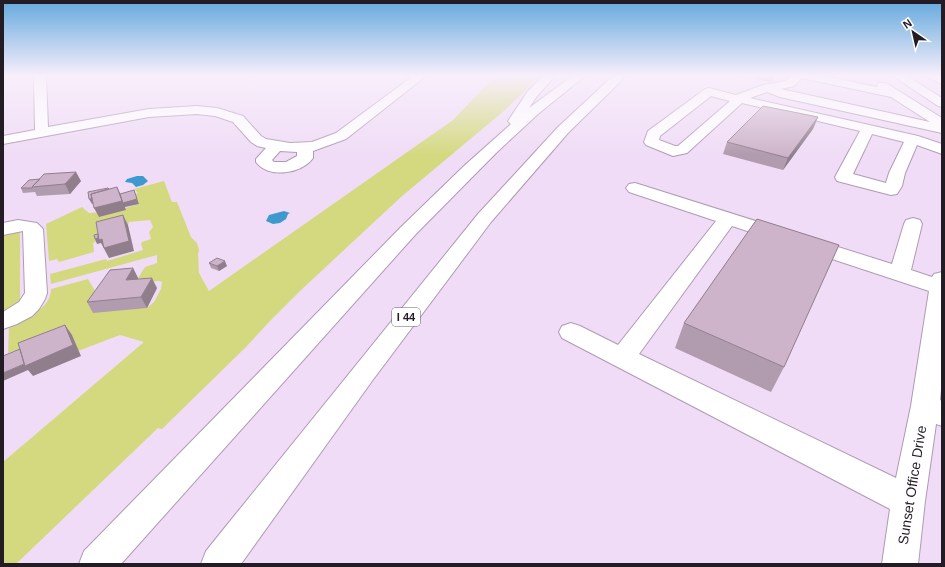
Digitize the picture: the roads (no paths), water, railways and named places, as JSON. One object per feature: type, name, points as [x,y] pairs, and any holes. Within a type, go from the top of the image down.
[{"type":"main road","points":[[41,102],[41,128]]},
{"type":"main road","points":[[3,140],[144,114],[175,110],[197,110],[217,112],[233,116],[242,122],[256,139],[262,143],[275,147],[264,159],[266,164],[276,167],[290,166],[302,161],[305,158],[305,147],[323,144],[340,136],[385,102]]},
{"type":"main road","points":[[505,137],[527,102]]},
{"type":"main road","points":[[97,564],[352,290],[455,184],[505,137],[547,102]]},
{"type":"main road","name":"I 44","points":[[219,564],[453,256],[529,166],[578,114],[591,102]]},
{"type":"main road","points":[[695,102],[653,134],[651,142],[673,151],[682,150],[735,102]]},
{"type":"main road","points":[[749,102],[913,139],[942,149]]},
{"type":"main road","points":[[823,102],[942,129]]},
{"type":"main road","points":[[891,102],[918,109]]},
{"type":"main road","points":[[908,102],[942,123]]},
{"type":"main road","points":[[868,129],[843,177],[891,190],[894,186],[897,173],[913,139]]},
{"type":"main road","points":[[635,188],[900,273],[941,283]]},
{"type":"main road","points":[[622,358],[728,218]]},
{"type":"main road","points":[[900,273],[913,224]]},
{"type":"main road","points":[[3,229],[24,225],[31,226],[33,229],[36,293],[34,300],[26,309],[3,321]]},
{"type":"main road","name":"Sunset Office Drive","points":[[900,564],[908,501],[933,410],[941,283]]},
{"type":"main road","points":[[571,332],[908,501]]},
{"type":"water","points":[[143,176],[148,181],[143,185],[136,187],[132,183],[125,182],[127,179]]},
{"type":"water","points":[[284,211],[290,213],[286,219],[280,223],[273,224],[266,221],[269,215]]}]
